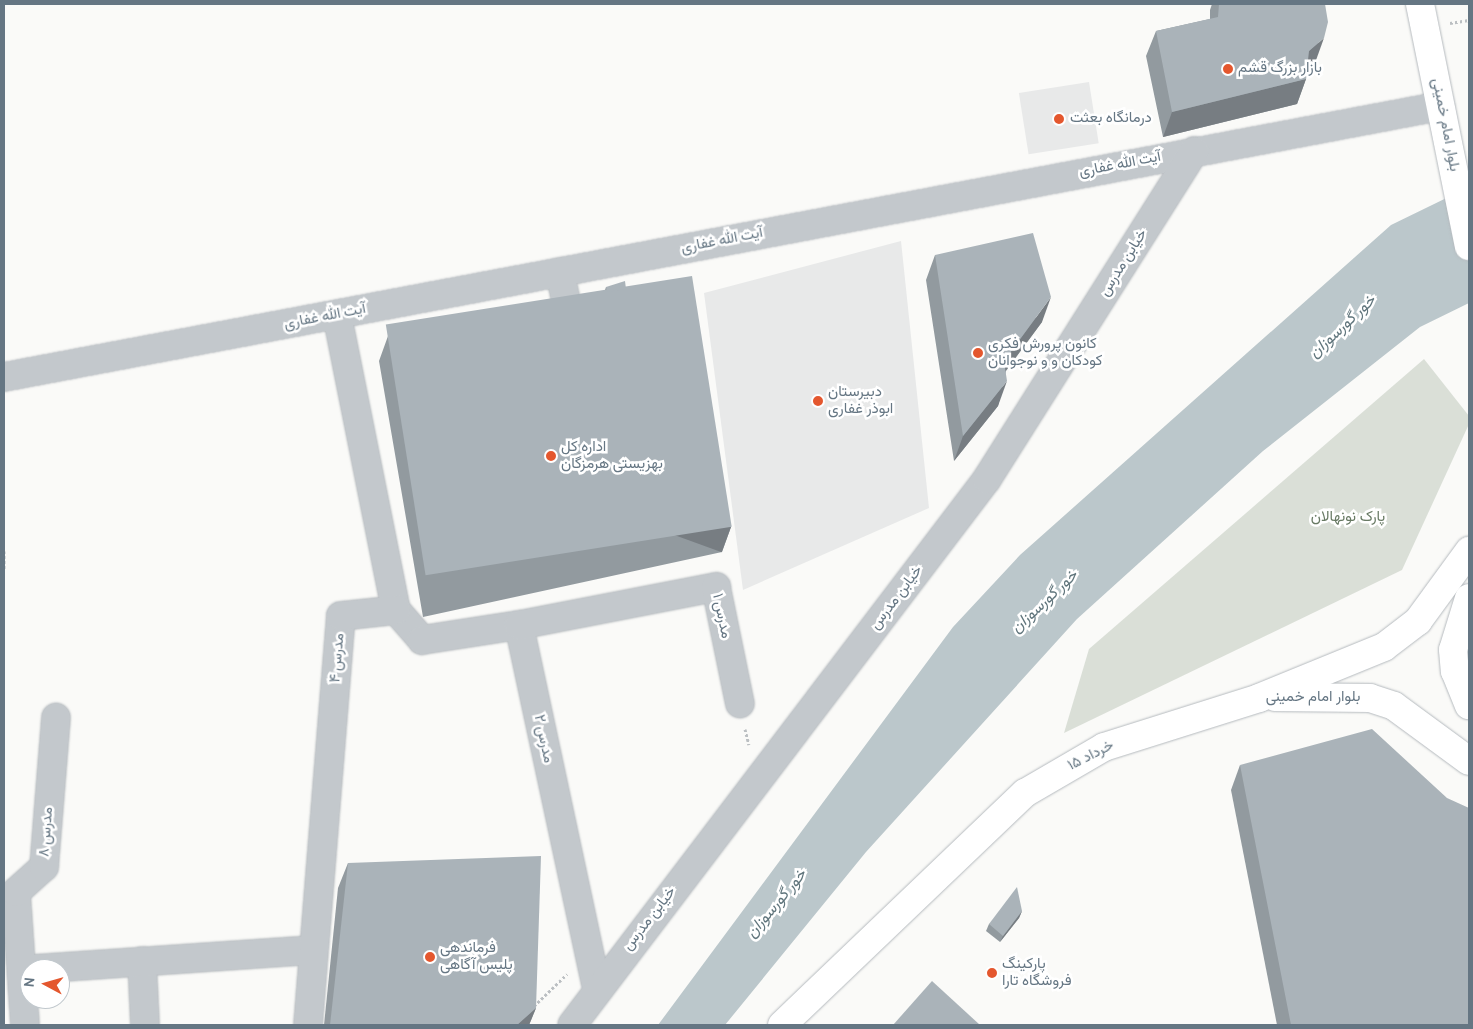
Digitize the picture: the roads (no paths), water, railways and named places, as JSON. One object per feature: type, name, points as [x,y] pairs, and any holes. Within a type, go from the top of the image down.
[{"type":"main road","name":"بلوار امام خمینی","points":[[1420,4],[1469,246]]},
{"type":"main road","name":"۱۵ خرداد","points":[[787,1022],[1025,792],[1104,747],[1259,698],[1384,647],[1418,621],[1469,551]]},
{"type":"main road","points":[[1469,598],[1453,650],[1455,671],[1469,705]]},
{"type":"main road","name":"بلوار امام خمینی","points":[[1259,698],[1370,698],[1394,706],[1469,761]]},
{"type":"street","name":"آیت الله غفاری","points":[[4,377],[1194,151],[1441,106]]},
{"type":"street","name":"خیابن مدرس","points":[[572,1025],[597,988],[987,479],[1194,151]]},
{"type":"street","points":[[560,272],[577,358]]},
{"type":"street","points":[[337,315],[396,610],[422,640],[519,625]]},
{"type":"street","name":"مدرس ۱","points":[[519,625],[716,587],[740,704]]},
{"type":"street","name":"مدرس ۴","points":[[308,1025],[341,616],[396,610]]},
{"type":"street","name":"مدرس ۲","points":[[519,625],[597,988]]},
{"type":"street","name":"مدرس ۸","points":[[26,959],[10,893],[44,867],[56,717]]},
{"type":"street","points":[[70,966],[313,950]]},
{"type":"street","points":[[142,961],[145,1025]]},
{"type":"street","name":"مدرس ۸","points":[[25,1025],[26,1009]]},
{"type":"water","name":"خور گورسوزان","points":[[1469,187],[1469,303],[1420,327],[1263,451],[1077,619],[866,852],[725,1025],[658,1025],[953,627],[1020,555],[1391,225]]},
{"type":"place","name":"بازار بزرگ قشم","points":[[1228,69]]},
{"type":"place","name":"درمانگاه بعثت","points":[[1059,119]]},
{"type":"place","name":"کانون پرورش فکری کودکان و و نوجوانان","points":[[978,353]]},
{"type":"place","name":"دبیرستان ابوذر غفاری","points":[[818,401]]},
{"type":"place","name":"اداره کل بهزیستی هرمزگان","points":[[551,456]]},
{"type":"place","name":"فرماندهی پلیس آگاهی","points":[[430,957]]},
{"type":"place","name":"پارکینگ فروشگاه تارا","points":[[992,973]]},
{"type":"park label","name":"پارک نونهالان","points":[[1348,518]]}]
